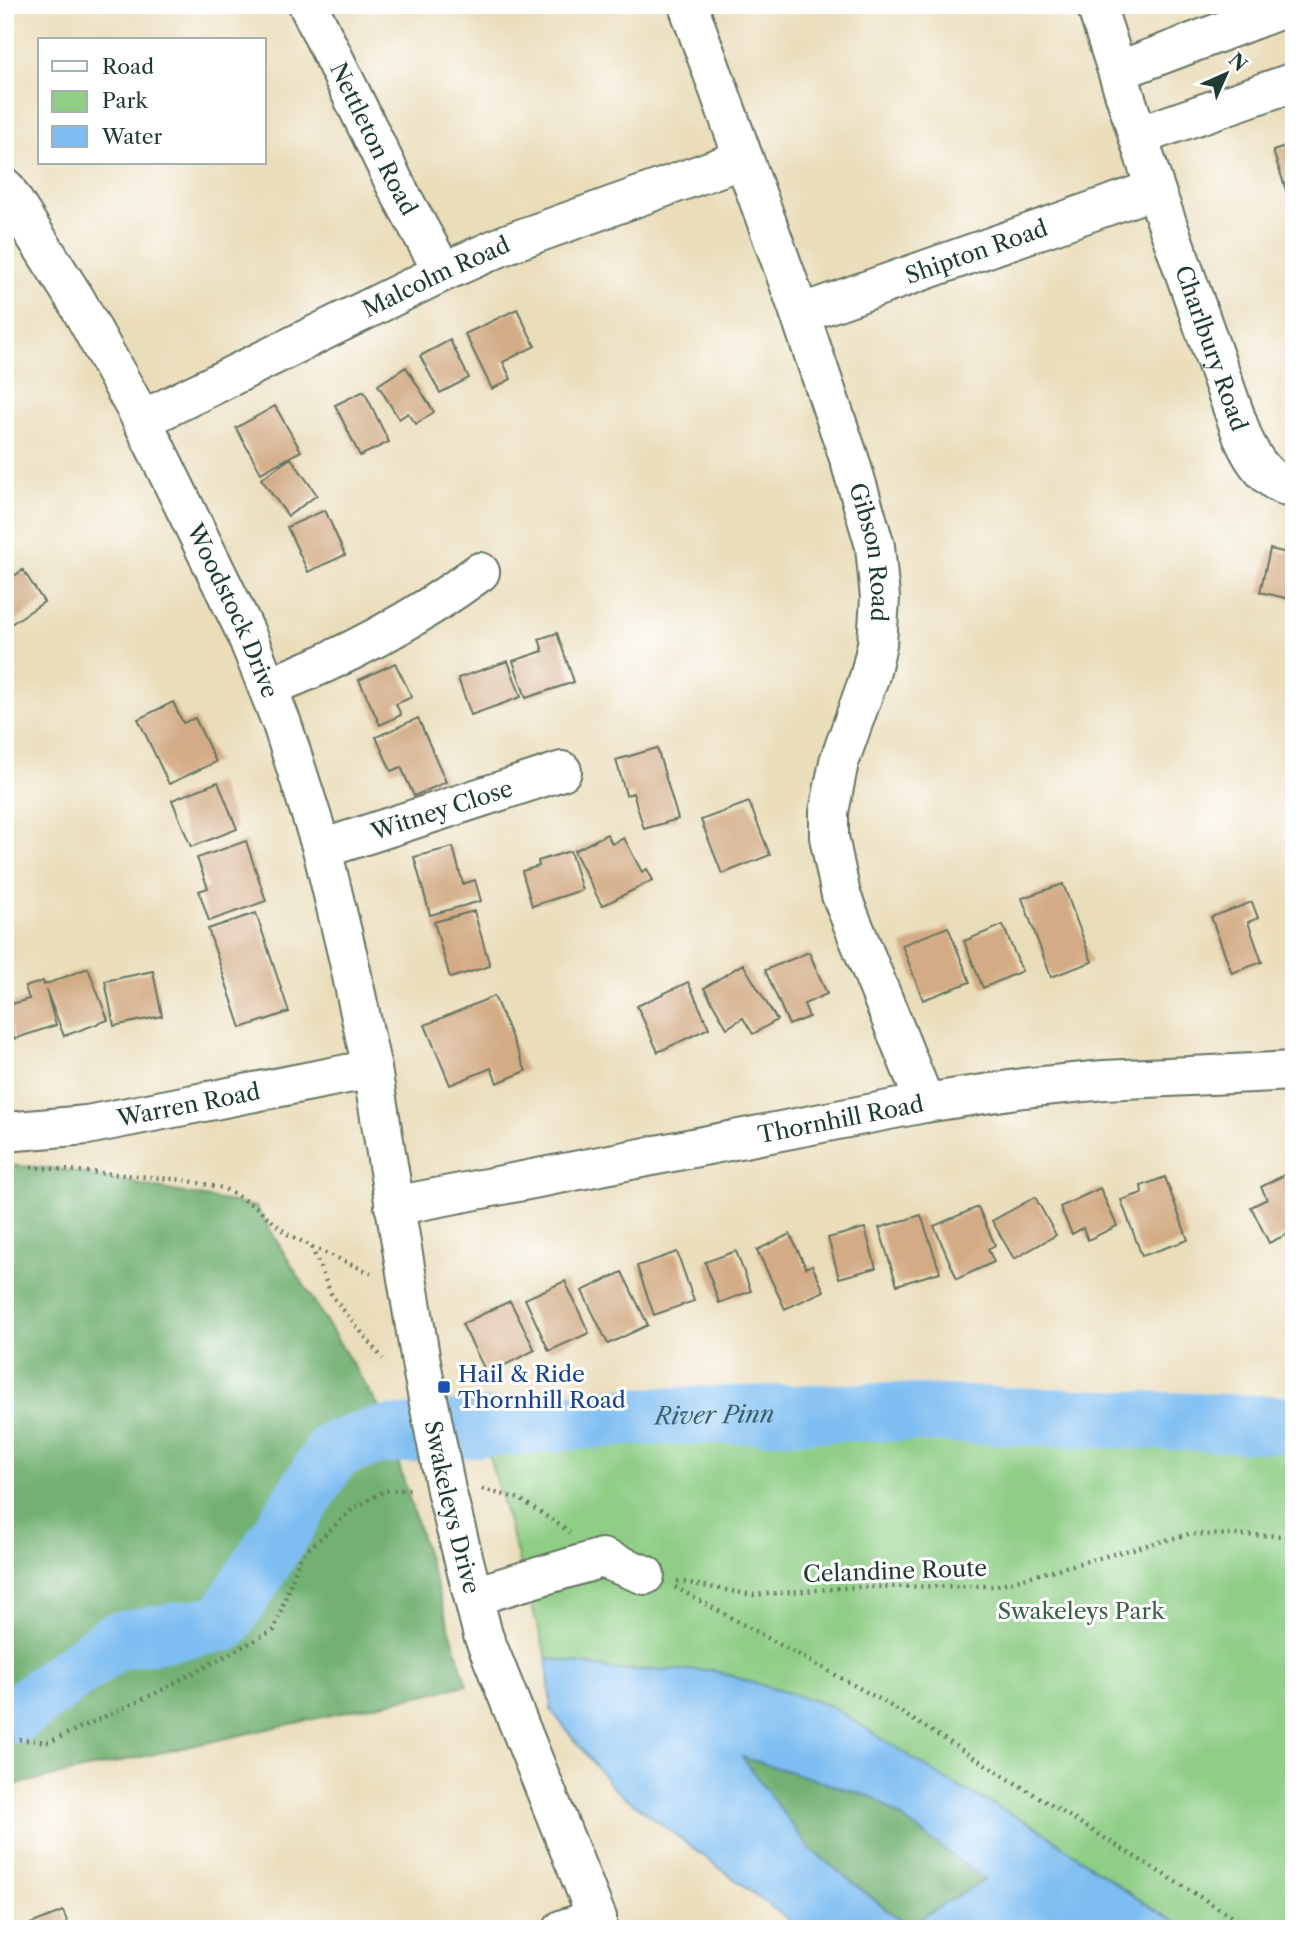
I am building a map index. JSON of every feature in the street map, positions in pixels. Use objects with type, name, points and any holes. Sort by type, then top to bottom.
[{"type":"street","name":"Nettleton Road","points":[[308,5],[396,186],[443,271]]},
{"type":"street","name":"Gibson Road","points":[[688,5],[800,314],[867,517],[880,575],[877,644],[867,685],[839,762],[829,812],[829,837],[841,895],[925,1103]]},
{"type":"street","name":"Charlbury Road","points":[[1096,5],[1155,189],[1242,438],[1262,470],[1284,487],[1294,489]]},
{"type":"street","points":[[1118,71],[1292,5]]},
{"type":"street","points":[[1138,136],[1294,82]]},
{"type":"street","name":"Malcolm Road","points":[[142,420],[443,271],[509,243],[743,159]]},
{"type":"street","name":"Woodstock Drive","points":[[5,188],[76,300],[142,420],[245,631],[268,687],[322,849],[372,1069]]},
{"type":"street","name":"Shipton Road","points":[[800,314],[1155,189]]},
{"type":"street","points":[[268,687],[323,666],[419,614],[480,572]]},
{"type":"street","name":"Witney Close","points":[[322,849],[562,771]]},
{"type":"street","name":"Warren Road","points":[[12,1149],[87,1125],[372,1069]]},
{"type":"street","name":"Swakeleys Drive","points":[[372,1069],[425,1385],[444,1479],[483,1635],[586,1925]]},
{"type":"street","name":"Thornhill Road","points":[[394,1206],[925,1103],[1023,1088],[1104,1080],[1294,1071]]},
{"type":"street","points":[[474,1596],[602,1558],[663,1580]]},
{"type":"path","points":[[12,1149],[223,1188],[256,1207],[287,1234],[378,1275]]},
{"type":"path","points":[[311,1247],[332,1296],[384,1361],[425,1385]]},
{"type":"path","points":[[5,1738],[49,1742],[154,1693],[274,1630],[300,1557],[353,1509],[384,1491],[444,1479],[520,1499],[585,1542],[602,1558]]},
{"type":"path","name":"Celandine Route","points":[[663,1580],[753,1595],[856,1587],[994,1587],[1189,1534],[1294,1536]]},
{"type":"path","points":[[663,1580],[881,1700],[1252,1929]]},
{"type":"green space","points":[[5,1165],[58,1169],[256,1207],[383,1414],[467,1685],[5,1787]]},
{"type":"green space","name":"Swakeleys Park","points":[[1081,1397],[1294,1410],[1294,1929],[1187,1929],[1133,1896],[1035,1826],[953,1784],[711,1670],[616,1670],[547,1658],[476,1411]]},
{"type":"green space","points":[[741,1756],[875,1798],[985,1880],[908,1926],[809,1848]]},
{"type":"water","points":[[547,1658],[616,1670],[711,1670],[831,1706],[953,1784],[1035,1826],[1133,1896],[1187,1929],[1073,1929],[1065,1924],[1059,1929],[801,1929],[613,1788],[551,1710]],"holes":[[[742,1757],[875,1798],[985,1880],[907,1926],[809,1848]]]},
{"type":"building","points":[[1294,144],[1294,211],[1293,211],[1273,151]]},
{"type":"building","points":[[517,309],[535,346],[503,362],[511,379],[492,389],[465,334]]},
{"type":"building","points":[[450,340],[469,378],[440,393],[420,356]]},
{"type":"building","points":[[406,367],[434,412],[416,424],[408,413],[399,419],[378,385]]},
{"type":"building","points":[[364,391],[389,442],[360,456],[335,405]]},
{"type":"building","points":[[275,406],[301,451],[261,473],[236,428]]},
{"type":"building","points":[[291,458],[317,495],[288,516],[261,479]]},
{"type":"building","points":[[325,510],[345,555],[308,572],[287,527]]},
{"type":"building","points":[[1289,545],[1294,547],[1294,600],[1260,592],[1270,549],[1287,553]]},
{"type":"building","points":[[23,570],[44,602],[5,628],[5,582]]},
{"type":"building","points":[[557,633],[574,682],[526,698],[513,661],[543,651],[539,639]]},
{"type":"building","points":[[508,661],[521,697],[471,715],[458,678]]},
{"type":"building","points":[[395,663],[412,697],[396,704],[401,715],[380,725],[359,680]]},
{"type":"building","points":[[173,702],[183,723],[195,718],[216,762],[169,784],[138,719]]},
{"type":"building","points":[[418,718],[446,782],[414,796],[401,767],[391,771],[376,737]]},
{"type":"building","points":[[657,748],[678,819],[644,829],[633,793],[626,795],[616,760]]},
{"type":"building","points":[[218,782],[237,829],[191,847],[172,800]]},
{"type":"building","points":[[749,802],[770,855],[722,874],[701,820]]},
{"type":"building","points":[[607,834],[612,844],[624,838],[642,872],[647,869],[653,880],[602,906],[574,851]]},
{"type":"building","points":[[246,841],[266,901],[209,921],[199,891],[208,888],[197,858]]},
{"type":"building","points":[[453,847],[463,884],[475,880],[481,901],[430,915],[414,857]]},
{"type":"building","points":[[570,851],[582,890],[532,906],[522,871],[539,866],[538,861]]},
{"type":"building","points":[[1063,884],[1092,962],[1051,977],[1022,898]]},
{"type":"building","points":[[1252,902],[1258,918],[1248,922],[1262,962],[1232,973],[1211,917]]},
{"type":"building","points":[[474,911],[490,966],[450,978],[434,922]]},
{"type":"building","points":[[256,913],[289,1012],[241,1028],[208,929]]},
{"type":"building","points":[[1003,925],[1022,971],[983,988],[964,941]]},
{"type":"building","points":[[948,927],[970,982],[923,1000],[902,945]]},
{"type":"building","points":[[809,952],[827,994],[804,1004],[809,1017],[789,1025],[765,970]]},
{"type":"building","points":[[743,964],[777,1020],[753,1034],[743,1018],[727,1028],[704,988]]},
{"type":"building","points":[[88,968],[108,1020],[64,1036],[46,990],[56,1025],[14,1039],[5,1006],[29,999],[25,987],[43,981],[44,985]]},
{"type":"building","points":[[153,971],[162,1016],[114,1026],[105,981]]},
{"type":"building","points":[[688,982],[709,1028],[658,1052],[637,1006]]},
{"type":"building","points":[[494,996],[526,1071],[497,1083],[491,1068],[450,1085],[425,1025]]},
{"type":"building","points":[[1294,1170],[1294,1231],[1269,1243],[1251,1207],[1267,1199],[1261,1187]]},
{"type":"building","points":[[1165,1177],[1188,1240],[1142,1256],[1121,1200],[1142,1193],[1141,1186]]},
{"type":"building","points":[[1100,1188],[1117,1226],[1088,1240],[1083,1228],[1072,1234],[1060,1207]]},
{"type":"building","points":[[1035,1197],[1056,1235],[1014,1259],[992,1221]]},
{"type":"building","points":[[978,1207],[995,1245],[988,1249],[994,1262],[957,1279],[934,1226]]},
{"type":"building","points":[[921,1215],[940,1272],[897,1285],[879,1228]]},
{"type":"building","points":[[865,1228],[876,1268],[839,1278],[828,1238]]},
{"type":"building","points":[[790,1234],[806,1268],[812,1265],[824,1291],[785,1309],[757,1250]]},
{"type":"building","points":[[736,1251],[751,1291],[719,1303],[705,1262]]},
{"type":"building","points":[[677,1252],[694,1301],[654,1315],[637,1266]]},
{"type":"building","points":[[622,1272],[648,1325],[608,1344],[582,1291]]},
{"type":"building","points":[[565,1281],[589,1333],[549,1351],[525,1299]]},
{"type":"building","points":[[510,1301],[535,1350],[487,1374],[462,1324]]},
{"type":"building","points":[[63,1911],[70,1929],[18,1929]]},
{"type":"waterway","name":"River Pinn","points":[[5,1713],[16,1714],[115,1641],[224,1623],[334,1450],[377,1436],[629,1417],[882,1412],[1294,1425]]},
{"type":"place","name":"Hail & Ride Thornhill Road","points":[[444,1387]]}]
